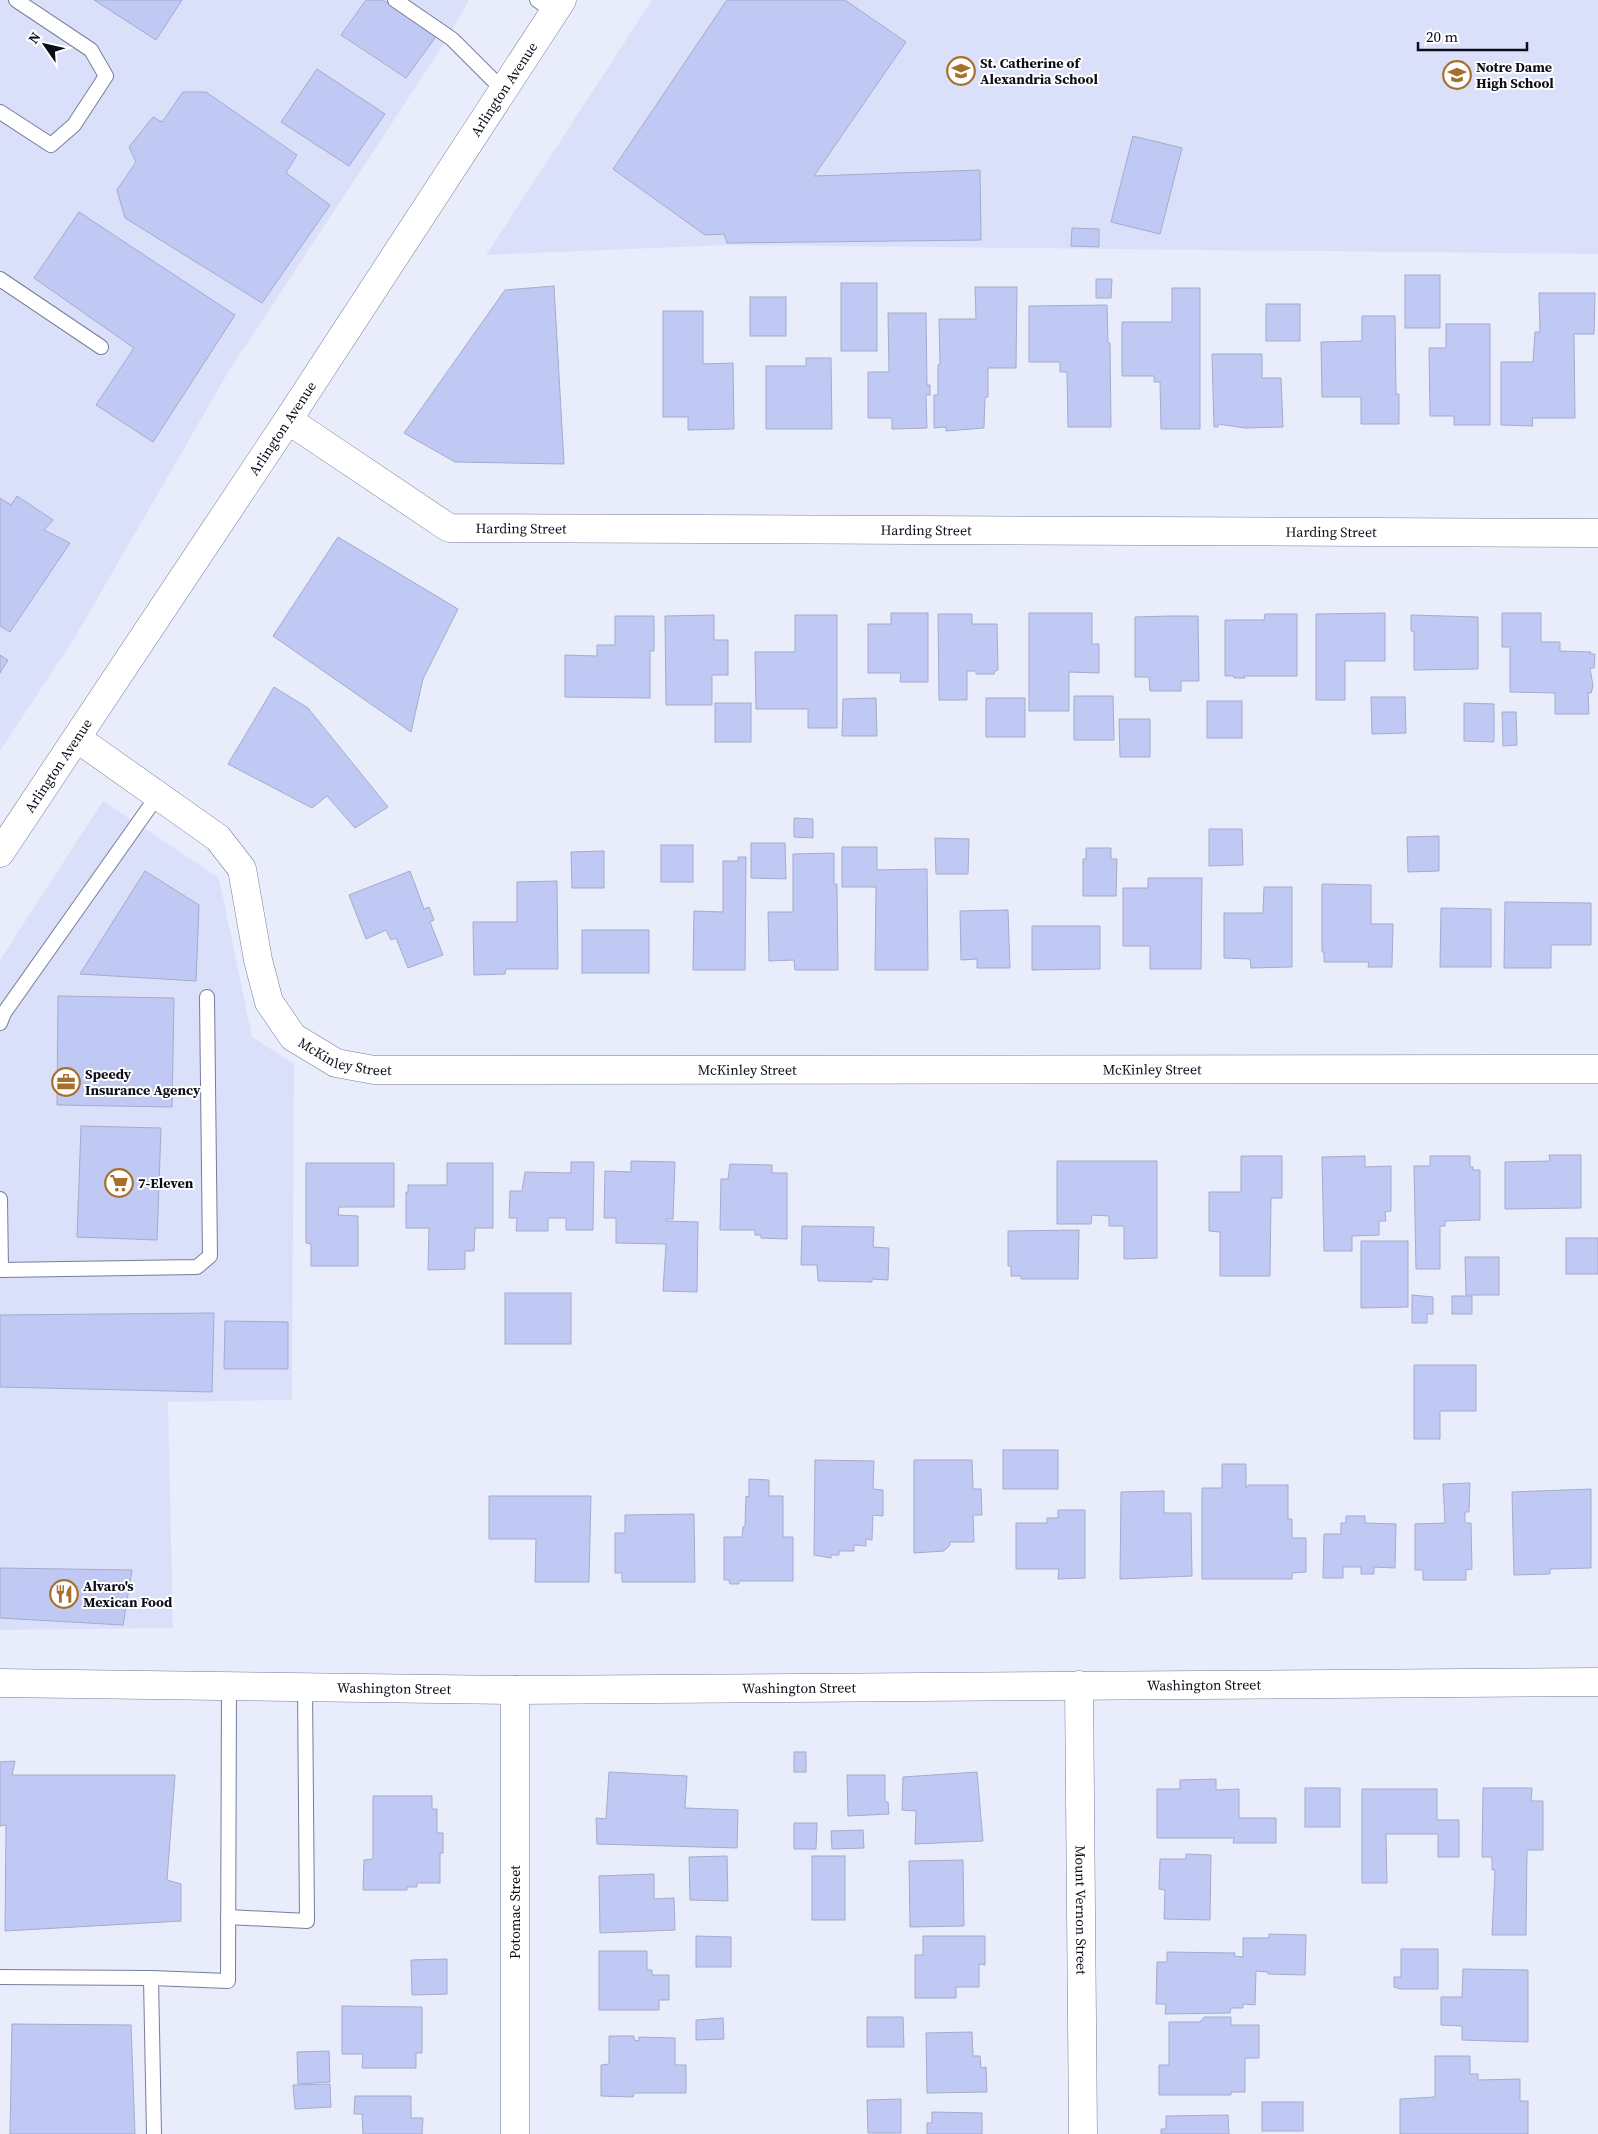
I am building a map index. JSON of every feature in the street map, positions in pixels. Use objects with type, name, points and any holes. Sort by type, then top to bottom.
[{"type":"street","name":"Arlington Avenue","points":[[0,853],[78,739],[503,90],[551,4]]},
{"type":"street","name":"Harding Street","points":[[288,420],[449,528],[1598,533]]},
{"type":"street","name":"McKinley Street","points":[[78,739],[218,838],[242,869],[258,960],[269,1002],[293,1037],[336,1063],[374,1070],[1598,1069]]},
{"type":"street","name":"Washington Street","points":[[0,1683],[515,1690],[1598,1682]]},
{"type":"street","name":"Mount Vernon Street","points":[[1079,1685],[1083,2134]]},
{"type":"street","name":"Potomac Street","points":[[514,2134],[515,1690]]},
{"type":"lane","points":[[0,112],[50,145],[74,125],[106,76],[91,50],[16,0]]},
{"type":"lane","points":[[395,0],[452,39],[503,90]]},
{"type":"lane","points":[[0,280],[101,347]]},
{"type":"lane","points":[[0,1023],[4,1013],[158,796]]},
{"type":"lane","points":[[0,1199],[1,1270],[197,1267],[210,1256],[207,997]]},
{"type":"lane","points":[[0,1977],[151,1978],[228,1981],[229,1686]]},
{"type":"lane","points":[[228,1916],[307,1921],[305,1687]]},
{"type":"lane","points":[[151,1978],[154,2134]]},
{"type":"shaded area","points":[[0,0],[469,0],[440,50],[227,374],[74,639],[0,751]]},
{"type":"shaded area","name":"St. Catherine of Alexandria School","points":[[652,0],[1598,0],[1598,254],[727,245],[486,255]]},
{"type":"shaded area","points":[[103,801],[219,878],[252,1037],[294,1064],[292,1400],[168,1402],[173,1628],[0,1630],[0,960]]},
{"type":"building","points":[[94,0],[182,0],[156,40]]},
{"type":"building","points":[[366,0],[383,0],[437,35],[406,78],[341,35]]},
{"type":"building","points":[[727,0],[845,0],[906,42],[814,176],[980,170],[981,240],[727,243],[724,234],[705,235],[613,169]]},
{"type":"building","points":[[317,69],[385,114],[349,166],[281,122]]},
{"type":"building","points":[[183,92],[206,92],[297,155],[286,173],[330,205],[262,303],[125,218],[117,190],[136,162],[129,147],[153,117],[162,122]]},
{"type":"building","points":[[1133,136],[1182,148],[1160,234],[1111,222]]},
{"type":"building","points":[[79,212],[235,315],[153,442],[96,405],[134,348],[34,278]]},
{"type":"building","points":[[1072,228],[1099,229],[1099,247],[1071,246]]},
{"type":"building","points":[[1405,275],[1440,275],[1440,328],[1405,328]]},
{"type":"building","points":[[1096,279],[1112,279],[1111,298],[1096,298]]},
{"type":"building","points":[[841,283],[877,283],[877,351],[841,351]]},
{"type":"building","points":[[554,286],[564,464],[455,462],[404,433],[505,290]]},
{"type":"building","points":[[975,287],[1017,287],[1016,368],[988,368],[988,397],[985,397],[984,428],[946,431],[946,427],[934,428],[934,395],[938,395],[938,365],[940,364],[939,319],[976,319]]},
{"type":"building","points":[[1172,288],[1200,288],[1200,429],[1161,429],[1160,382],[1154,382],[1154,376],[1122,376],[1122,322],[1172,322]]},
{"type":"building","points":[[1539,293],[1595,293],[1594,334],[1574,334],[1575,418],[1532,418],[1533,426],[1501,425],[1501,362],[1533,362],[1535,332],[1540,332]]},
{"type":"building","points":[[750,297],[786,297],[786,336],[750,336]]},
{"type":"building","points":[[1266,304],[1300,304],[1300,341],[1266,341]]},
{"type":"building","points":[[1107,305],[1108,343],[1110,343],[1111,427],[1068,427],[1067,372],[1060,372],[1060,362],[1029,362],[1029,306]]},
{"type":"building","points":[[663,311],[703,311],[703,364],[733,363],[734,429],[688,430],[688,417],[663,417]]},
{"type":"building","points":[[888,313],[926,313],[927,385],[930,385],[930,395],[926,395],[927,428],[892,429],[892,418],[868,418],[868,372],[889,372]]},
{"type":"building","points":[[1362,316],[1395,316],[1396,394],[1399,394],[1399,424],[1361,424],[1361,397],[1322,397],[1321,342],[1362,341]]},
{"type":"building","points":[[1446,324],[1490,324],[1490,425],[1454,425],[1454,416],[1430,416],[1429,348],[1446,348]]},
{"type":"building","points":[[1212,354],[1262,354],[1262,378],[1281,378],[1283,427],[1245,428],[1218,424],[1218,427],[1214,427]]},
{"type":"building","points":[[806,358],[831,358],[832,429],[766,429],[766,366],[806,366]]},
{"type":"building","points":[[17,496],[53,520],[44,530],[70,543],[10,632],[0,626],[0,498],[11,505]]},
{"type":"building","points":[[338,537],[458,609],[423,679],[411,732],[273,636]]},
{"type":"building","points":[[891,613],[928,613],[928,682],[900,682],[901,673],[868,673],[868,624],[891,624]]},
{"type":"building","points":[[1029,613],[1092,613],[1092,644],[1099,644],[1099,673],[1069,672],[1069,711],[1029,711]]},
{"type":"building","points":[[1385,613],[1385,661],[1345,661],[1345,700],[1316,700],[1316,614]]},
{"type":"building","points":[[1502,613],[1541,613],[1541,642],[1560,642],[1560,651],[1591,652],[1590,654],[1595,654],[1594,668],[1590,668],[1593,686],[1591,693],[1588,693],[1589,714],[1555,714],[1555,693],[1510,692],[1510,647],[1502,647]]},
{"type":"building","points":[[938,614],[972,614],[972,624],[997,624],[998,670],[994,674],[976,674],[976,671],[967,671],[967,700],[939,700]]},
{"type":"building","points":[[1265,614],[1297,614],[1297,676],[1244,676],[1245,678],[1234,678],[1234,676],[1225,676],[1225,620],[1264,620]]},
{"type":"building","points":[[714,615],[714,640],[728,640],[728,675],[712,675],[712,705],[666,705],[665,616]]},
{"type":"building","points":[[795,615],[837,615],[837,728],[808,728],[808,709],[756,709],[755,652],[795,652]]},
{"type":"building","points":[[1411,615],[1478,617],[1478,669],[1414,670],[1414,631],[1411,631]]},
{"type":"building","points":[[615,616],[654,616],[654,651],[650,651],[650,698],[565,697],[565,655],[597,656],[597,645],[615,645]]},
{"type":"building","points":[[1198,616],[1199,681],[1181,681],[1181,691],[1150,691],[1149,677],[1135,677],[1135,617]]},
{"type":"building","points":[[0,655],[8,660],[0,673]]},
{"type":"building","points":[[274,687],[308,708],[388,807],[355,828],[327,796],[312,808],[228,764]]},
{"type":"building","points":[[1074,696],[1113,696],[1114,740],[1074,740]]},
{"type":"building","points":[[1371,697],[1405,697],[1406,733],[1372,734]]},
{"type":"building","points":[[876,698],[877,736],[842,736],[843,699]]},
{"type":"building","points":[[986,698],[1025,698],[1025,737],[986,737]]},
{"type":"building","points":[[1207,701],[1242,701],[1242,738],[1207,738]]},
{"type":"building","points":[[715,703],[751,703],[751,742],[715,742]]},
{"type":"building","points":[[1464,703],[1494,704],[1494,742],[1464,741]]},
{"type":"building","points":[[1502,712],[1516,712],[1517,745],[1503,746]]},
{"type":"building","points":[[1119,719],[1150,719],[1150,757],[1120,757]]},
{"type":"building","points":[[794,818],[813,819],[813,838],[794,837]]},
{"type":"building","points":[[1209,829],[1242,829],[1243,865],[1209,866]]},
{"type":"building","points":[[1439,836],[1439,871],[1408,872],[1407,837]]},
{"type":"building","points":[[935,838],[969,839],[968,874],[936,874]]},
{"type":"building","points":[[751,843],[785,843],[786,879],[751,878]]},
{"type":"building","points":[[661,845],[693,845],[693,882],[661,882]]},
{"type":"building","points":[[842,847],[877,847],[877,870],[927,869],[928,970],[875,970],[876,887],[842,887]]},
{"type":"building","points":[[1086,848],[1111,848],[1111,859],[1117,859],[1116,896],[1083,896],[1083,859],[1086,859]]},
{"type":"building","points":[[604,851],[604,888],[572,888],[571,852]]},
{"type":"building","points":[[834,853],[834,884],[837,884],[838,970],[795,970],[794,960],[769,961],[768,912],[793,912],[793,854]]},
{"type":"building","points":[[738,857],[746,857],[745,970],[693,970],[694,911],[723,912],[723,861],[738,861]]},
{"type":"building","points":[[145,871],[199,905],[196,981],[80,974]]},
{"type":"building","points":[[410,871],[424,909],[429,907],[434,920],[430,922],[443,955],[408,968],[396,938],[391,940],[386,930],[366,939],[349,895]]},
{"type":"building","points":[[1148,878],[1202,878],[1201,969],[1150,969],[1150,946],[1123,946],[1123,888],[1148,888]]},
{"type":"building","points":[[557,881],[558,969],[506,969],[505,974],[474,975],[473,922],[517,922],[517,882]]},
{"type":"building","points":[[1322,884],[1371,885],[1371,924],[1393,924],[1392,967],[1368,967],[1369,962],[1324,962],[1324,952],[1322,952]]},
{"type":"building","points":[[1264,887],[1292,887],[1292,967],[1251,968],[1250,959],[1224,958],[1224,913],[1263,913]]},
{"type":"building","points":[[1505,902],[1591,903],[1591,945],[1551,945],[1551,968],[1504,968]]},
{"type":"building","points":[[1441,908],[1491,909],[1491,967],[1440,967]]},
{"type":"building","points":[[1008,910],[1010,968],[977,968],[977,959],[961,960],[960,911]]},
{"type":"building","points":[[1032,926],[1100,926],[1100,969],[1032,970]]},
{"type":"building","points":[[582,930],[649,930],[649,973],[582,973]]},
{"type":"building","points":[[58,996],[174,998],[172,1107],[57,1105]]},
{"type":"building","name":"7-Eleven","points":[[81,1126],[161,1128],[157,1240],[77,1237]]},
{"type":"building","points":[[1549,1155],[1581,1155],[1581,1208],[1505,1209],[1505,1162],[1550,1161]]},
{"type":"building","points":[[1241,1156],[1282,1156],[1282,1198],[1271,1198],[1270,1276],[1220,1276],[1220,1232],[1209,1231],[1209,1192],[1241,1192]]},
{"type":"building","points":[[1365,1156],[1365,1167],[1391,1166],[1391,1211],[1385,1212],[1386,1221],[1379,1221],[1379,1235],[1352,1236],[1352,1251],[1324,1251],[1322,1157]]},
{"type":"building","points":[[1430,1156],[1470,1156],[1470,1167],[1473,1167],[1473,1170],[1480,1170],[1480,1220],[1445,1221],[1445,1226],[1440,1226],[1440,1269],[1416,1269],[1414,1166],[1430,1166]]},
{"type":"building","points":[[631,1161],[675,1162],[673,1219],[666,1219],[666,1221],[698,1222],[697,1292],[663,1291],[666,1244],[616,1243],[616,1218],[604,1218],[605,1171],[631,1172]]},
{"type":"building","points":[[1057,1161],[1157,1161],[1157,1258],[1124,1259],[1124,1226],[1109,1226],[1109,1216],[1092,1215],[1091,1224],[1057,1224]]},
{"type":"building","points":[[571,1162],[594,1162],[593,1230],[566,1230],[566,1218],[548,1218],[548,1231],[516,1231],[517,1218],[509,1218],[510,1191],[522,1191],[525,1172],[571,1173]]},
{"type":"building","points":[[306,1163],[394,1163],[394,1207],[339,1207],[338,1215],[358,1216],[358,1266],[311,1266],[311,1244],[306,1243]]},
{"type":"building","points":[[447,1163],[493,1163],[493,1228],[475,1228],[474,1251],[465,1251],[465,1269],[428,1270],[429,1228],[406,1228],[406,1192],[408,1193],[408,1185],[447,1185]]},
{"type":"building","points":[[730,1164],[772,1165],[772,1173],[787,1173],[787,1239],[761,1238],[761,1235],[755,1235],[755,1230],[720,1230],[721,1179],[728,1179]]},
{"type":"building","points":[[802,1226],[874,1227],[873,1247],[889,1248],[888,1280],[872,1279],[872,1282],[818,1281],[817,1265],[801,1265]]},
{"type":"building","points":[[1079,1230],[1078,1279],[1021,1279],[1021,1276],[1011,1276],[1011,1266],[1008,1266],[1008,1231]]},
{"type":"building","points":[[1566,1238],[1598,1238],[1598,1274],[1566,1274]]},
{"type":"building","points":[[1361,1241],[1408,1241],[1408,1307],[1361,1308]]},
{"type":"building","points":[[1465,1257],[1499,1257],[1499,1295],[1466,1295]]},
{"type":"building","points":[[505,1293],[571,1293],[571,1344],[505,1344]]},
{"type":"building","points":[[1412,1295],[1433,1297],[1433,1314],[1427,1314],[1427,1323],[1412,1323]]},
{"type":"building","points":[[1452,1296],[1472,1296],[1472,1314],[1452,1314]]},
{"type":"building","points":[[214,1313],[212,1392],[0,1387],[0,1315]]},
{"type":"building","points":[[225,1321],[288,1322],[288,1369],[224,1369]]},
{"type":"building","points":[[1414,1365],[1476,1365],[1476,1411],[1440,1411],[1440,1439],[1414,1439]]},
{"type":"building","points":[[1003,1450],[1058,1450],[1058,1489],[1003,1489]]},
{"type":"building","points":[[815,1460],[874,1461],[873,1489],[883,1490],[883,1516],[873,1515],[872,1540],[866,1539],[866,1546],[854,1545],[854,1551],[839,1551],[839,1555],[831,1555],[831,1558],[814,1555]]},
{"type":"building","points":[[914,1460],[972,1460],[973,1489],[981,1489],[982,1515],[973,1515],[974,1542],[950,1542],[950,1545],[944,1551],[914,1553]]},
{"type":"building","points":[[1222,1464],[1246,1464],[1246,1488],[1248,1485],[1288,1485],[1288,1519],[1292,1519],[1292,1538],[1306,1538],[1306,1572],[1292,1573],[1292,1579],[1202,1579],[1202,1488],[1222,1488]]},
{"type":"building","points":[[749,1479],[769,1480],[769,1496],[783,1496],[783,1537],[793,1537],[793,1581],[739,1581],[739,1584],[730,1584],[729,1580],[724,1580],[724,1537],[742,1537],[743,1527],[745,1526],[746,1496],[749,1497]]},
{"type":"building","points":[[1470,1483],[1469,1512],[1465,1512],[1465,1523],[1471,1523],[1472,1569],[1466,1570],[1466,1580],[1423,1580],[1423,1570],[1415,1570],[1415,1524],[1445,1523],[1443,1484]]},
{"type":"building","points":[[1591,1489],[1591,1568],[1550,1569],[1550,1574],[1514,1575],[1512,1492]]},
{"type":"building","points":[[1164,1491],[1164,1513],[1191,1513],[1192,1576],[1120,1579],[1121,1492]]},
{"type":"building","points":[[489,1496],[591,1496],[589,1582],[535,1582],[536,1539],[489,1539]]},
{"type":"building","points":[[1058,1510],[1085,1510],[1085,1578],[1058,1579],[1059,1569],[1016,1569],[1016,1523],[1047,1523],[1047,1518],[1058,1518]]},
{"type":"building","points":[[694,1514],[695,1582],[622,1582],[622,1573],[615,1573],[615,1533],[625,1533],[625,1515]]},
{"type":"building","points":[[1346,1516],[1365,1516],[1365,1523],[1396,1524],[1395,1568],[1374,1567],[1374,1574],[1361,1574],[1361,1567],[1343,1567],[1343,1578],[1323,1578],[1324,1534],[1341,1534],[1341,1523],[1346,1523]]},
{"type":"building","name":"Alvaro's Mexican Food","points":[[0,1568],[132,1570],[123,1625],[0,1618]]},
{"type":"building","points":[[794,1752],[806,1752],[806,1772],[794,1772]]},
{"type":"building","points":[[15,1761],[12,1775],[175,1775],[167,1880],[181,1884],[181,1921],[5,1931],[6,1825],[0,1826],[0,1762]]},
{"type":"building","points":[[609,1772],[687,1776],[685,1808],[738,1810],[737,1848],[597,1844],[596,1818],[606,1819]]},
{"type":"building","points":[[977,1772],[983,1841],[915,1844],[916,1811],[902,1810],[903,1777]]},
{"type":"building","points":[[847,1775],[885,1775],[885,1802],[888,1802],[889,1814],[848,1816]]},
{"type":"building","points":[[1216,1779],[1216,1790],[1239,1789],[1239,1818],[1276,1818],[1276,1843],[1233,1843],[1234,1838],[1157,1838],[1157,1789],[1180,1789],[1180,1780]]},
{"type":"building","points":[[1305,1788],[1340,1788],[1340,1827],[1305,1827]]},
{"type":"building","points":[[1483,1788],[1532,1788],[1531,1801],[1543,1801],[1543,1850],[1527,1850],[1526,1935],[1492,1935],[1495,1870],[1492,1870],[1492,1857],[1482,1857]]},
{"type":"building","points":[[1362,1789],[1437,1789],[1437,1820],[1459,1820],[1459,1857],[1438,1857],[1438,1834],[1386,1834],[1387,1883],[1362,1883]]},
{"type":"building","points":[[373,1796],[432,1796],[432,1809],[437,1809],[437,1833],[443,1833],[443,1853],[440,1853],[440,1883],[417,1883],[417,1887],[407,1887],[407,1890],[363,1890],[364,1860],[373,1859]]},
{"type":"building","points":[[794,1823],[817,1823],[816,1849],[794,1849]]},
{"type":"building","points":[[863,1830],[864,1848],[832,1849],[831,1831]]},
{"type":"building","points":[[1186,1854],[1211,1855],[1210,1920],[1164,1919],[1165,1890],[1159,1889],[1160,1859],[1186,1859]]},
{"type":"building","points":[[727,1856],[728,1901],[690,1900],[689,1857]]},
{"type":"building","points":[[812,1856],[845,1856],[845,1920],[812,1920]]},
{"type":"building","points":[[963,1860],[964,1926],[910,1927],[909,1861]]},
{"type":"building","points":[[654,1874],[654,1899],[674,1898],[675,1930],[600,1933],[599,1876]]},
{"type":"building","points":[[1269,1934],[1306,1935],[1305,1975],[1268,1974],[1268,1972],[1256,1971],[1255,2005],[1243,2004],[1243,2008],[1231,2008],[1230,2013],[1165,2014],[1166,2004],[1156,2004],[1157,1962],[1167,1962],[1167,1952],[1235,1953],[1234,1956],[1243,1957],[1243,1938],[1269,1938]]},
{"type":"building","points":[[696,1936],[731,1937],[731,1967],[696,1967]]},
{"type":"building","points":[[923,1936],[985,1936],[985,1965],[979,1964],[979,1987],[956,1987],[956,1998],[915,1998],[915,1955],[923,1955]]},
{"type":"building","points":[[1401,1949],[1438,1949],[1438,1989],[1400,1989],[1394,1987],[1394,1977],[1401,1977]]},
{"type":"building","points":[[599,1951],[647,1951],[647,1970],[652,1970],[652,1975],[669,1975],[669,2000],[659,2000],[659,2010],[599,2010]]},
{"type":"building","points":[[447,1959],[447,1994],[412,1995],[411,1960]]},
{"type":"building","points":[[1463,1969],[1528,1970],[1528,2042],[1462,2040],[1462,2026],[1441,2025],[1441,1997],[1462,1997]]},
{"type":"building","points":[[342,2006],[422,2007],[422,2053],[416,2053],[416,2068],[362,2068],[363,2054],[342,2054]]},
{"type":"building","points":[[867,2017],[903,2017],[904,2047],[867,2047]]},
{"type":"building","points":[[1204,2017],[1231,2017],[1231,2025],[1259,2025],[1259,2058],[1245,2058],[1245,2092],[1231,2092],[1231,2095],[1159,2095],[1159,2065],[1169,2065],[1169,2022],[1200,2022]]},
{"type":"building","points":[[723,2018],[724,2039],[696,2040],[696,2020]]},
{"type":"building","points":[[12,2024],[131,2025],[135,2134],[10,2134]]},
{"type":"building","points":[[972,2032],[973,2056],[980,2056],[981,2068],[986,2067],[987,2092],[927,2093],[926,2033]]},
{"type":"building","points":[[609,2036],[634,2036],[634,2040],[639,2041],[639,2037],[675,2038],[675,2065],[686,2065],[686,2093],[634,2093],[633,2097],[601,2096],[601,2065],[609,2064]]},
{"type":"building","points":[[329,2051],[330,2082],[298,2084],[297,2052]]},
{"type":"building","points":[[1435,2056],[1470,2056],[1470,2074],[1478,2074],[1478,2080],[1520,2079],[1520,2101],[1528,2101],[1528,2134],[1400,2134],[1400,2099],[1435,2097]]},
{"type":"building","points":[[330,2084],[331,2107],[295,2109],[293,2085]]},
{"type":"building","points":[[355,2096],[411,2096],[411,2118],[423,2118],[422,2134],[363,2134],[362,2114],[354,2114]]},
{"type":"building","points":[[901,2099],[901,2133],[868,2133],[867,2100]]},
{"type":"building","points":[[1262,2102],[1303,2102],[1303,2131],[1262,2131]]},
{"type":"building","points":[[932,2112],[982,2113],[982,2134],[927,2134],[927,2123],[932,2123]]},
{"type":"building","points":[[1228,2115],[1229,2134],[1161,2134],[1161,2129],[1166,2129],[1166,2116]]},
{"type":"place","name":"St. Catherine of Alexandria School","points":[[961,71]]},
{"type":"place","name":"Notre Dame High School","points":[[1457,75]]},
{"type":"place","name":"Speedy Insurance Agency","points":[[66,1082]]},
{"type":"place","name":"7-Eleven","points":[[119,1183]]},
{"type":"place","name":"Alvaro's Mexican Food","points":[[64,1594]]}]
